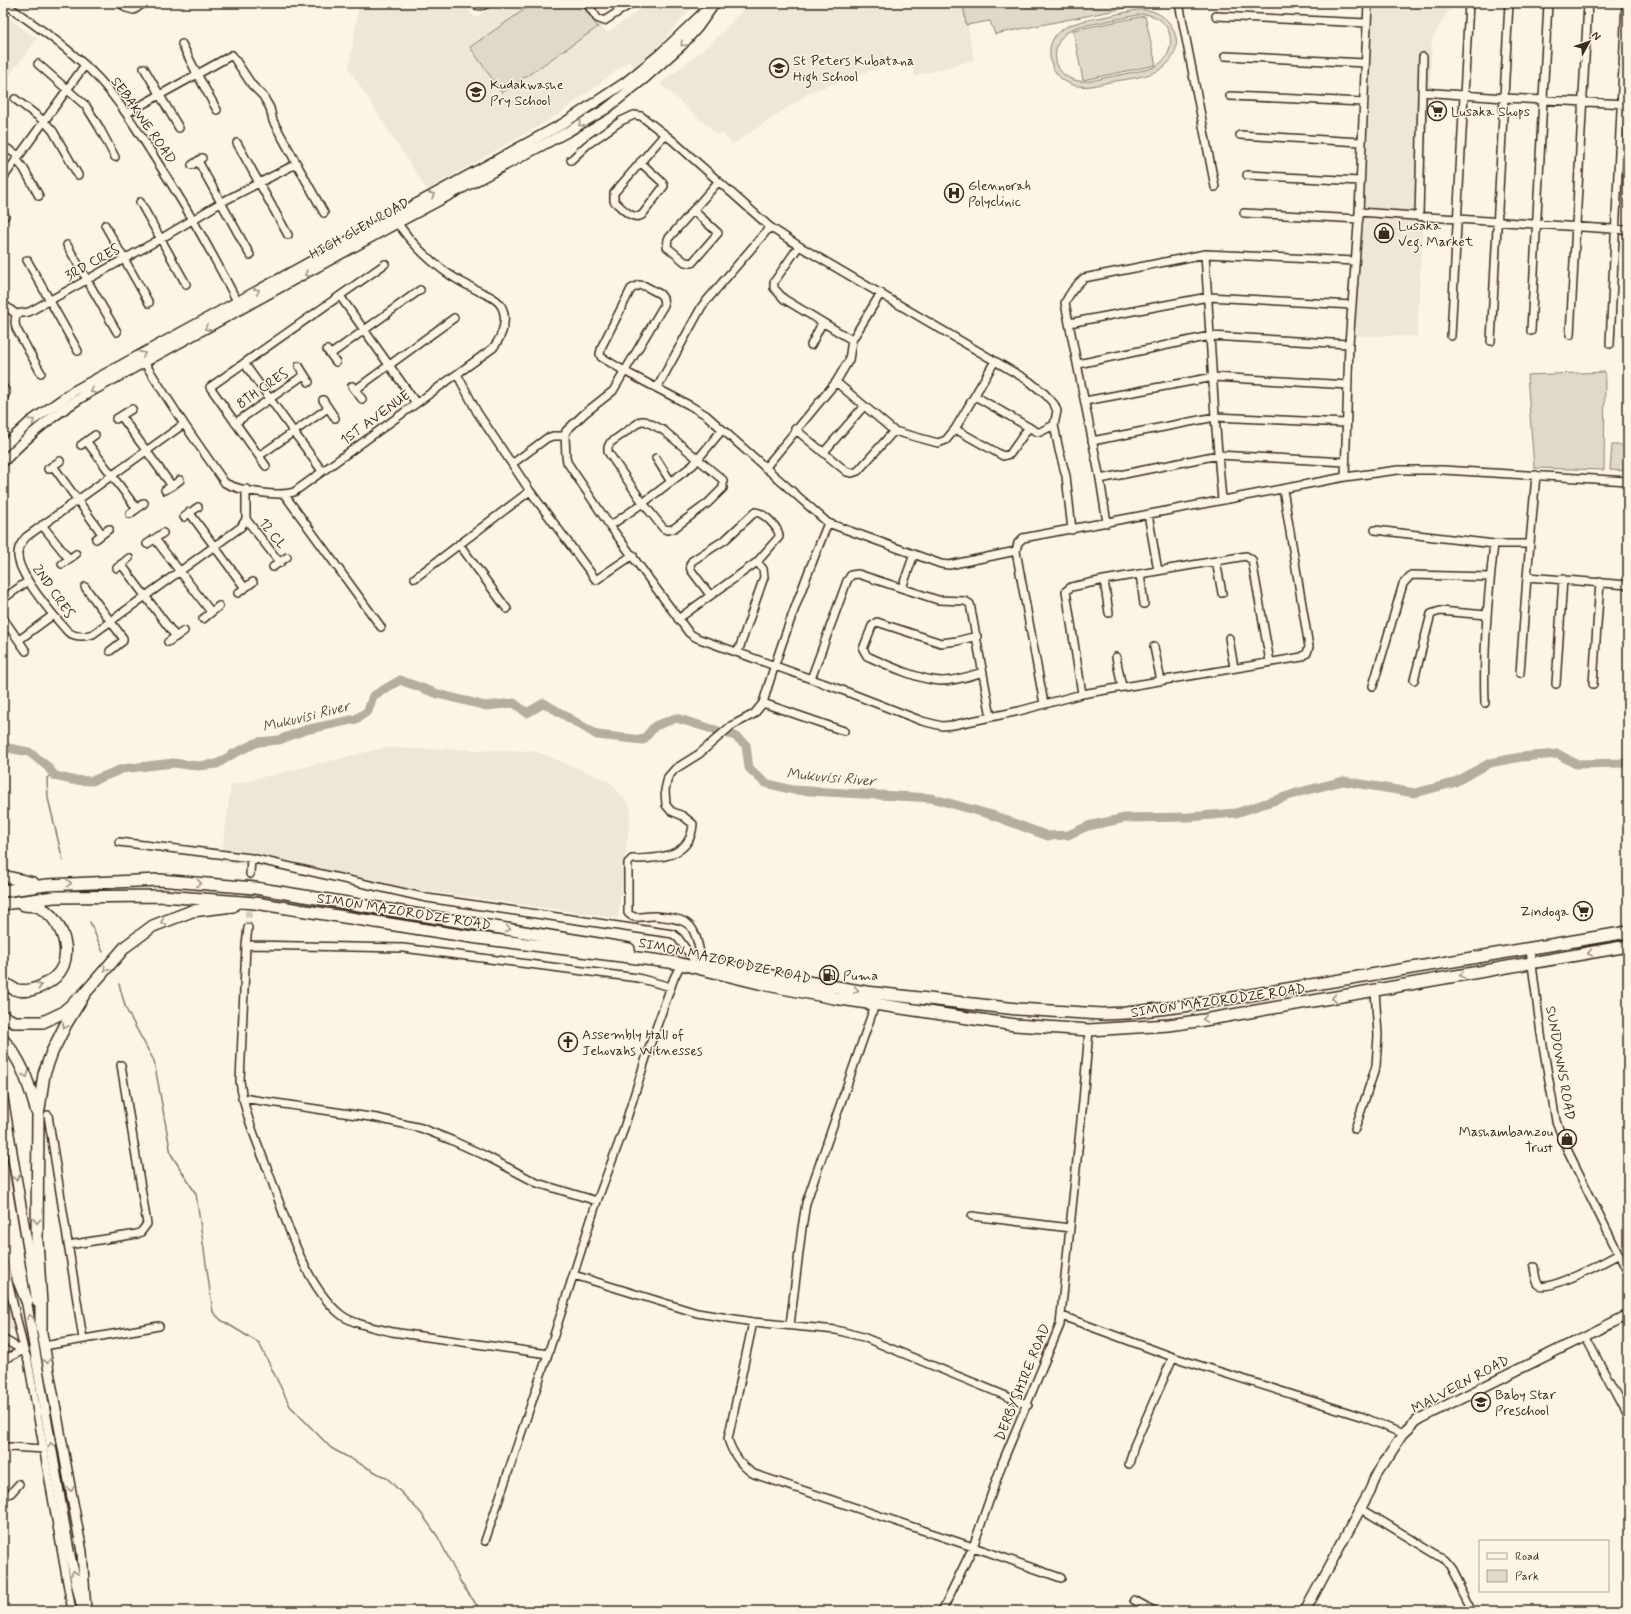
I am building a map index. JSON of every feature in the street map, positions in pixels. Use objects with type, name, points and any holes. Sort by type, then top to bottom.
[{"type":"highway","points":[[3,876],[27,883],[46,885]]},
{"type":"highway","name":"SIMON MAZORODZE ROAD","points":[[3,891],[46,885],[159,880],[255,888],[698,960],[877,999],[1015,1025],[1089,1030],[1169,1025],[1375,991],[1628,946]]},
{"type":"highway","name":"SIMON MAZORODZE ROAD","points":[[6,904],[54,897],[163,896],[255,903],[478,938],[625,955],[681,964],[767,985],[834,998],[877,999],[1074,1013],[1126,1013],[1184,1006],[1628,932]]},
{"type":"highway","points":[[3,1016],[14,1022],[43,1022],[62,1013],[85,993],[126,946],[153,926],[192,911],[255,903]]},
{"type":"highway","points":[[3,982],[14,989],[27,990],[45,985],[56,976],[63,966],[66,954],[64,940],[56,921],[39,907],[6,904]]},
{"type":"highway","points":[[41,1328],[37,1241],[44,1074],[52,1052],[66,1024],[85,993]]},
{"type":"highway","points":[[4,1041],[20,1063],[43,1116]]},
{"type":"highway","points":[[3,1220],[16,1274],[27,1301]]},
{"type":"main road","name":"HIGH GLEN ROAD","points":[[3,447],[30,422],[74,391],[239,305],[395,220],[564,123],[600,100],[659,55],[715,3]]},
{"type":"main road","name":"HIGH GLEN ROAD","points":[[3,462],[40,426],[66,407],[239,305]]},
{"type":"main road","points":[[3,1098],[44,1346],[82,1552],[86,1611]]},
{"type":"main road","points":[[3,1164],[69,1551],[82,1611]]},
{"type":"main road","name":"MALVERN ROAD","points":[[1305,1611],[1376,1477],[1403,1434],[1419,1418],[1628,1315]]},
{"type":"street","name":"SEBAKWE ROAD","points":[[4,3],[65,48],[85,65],[113,94],[127,113],[174,187],[239,305]]},
{"type":"street","points":[[121,3],[126,8],[134,10],[144,3]]},
{"type":"street","points":[[472,3],[477,6],[482,6],[488,3]]},
{"type":"street","points":[[587,3],[597,18],[604,21],[632,3]]},
{"type":"street","points":[[1179,3],[1215,187]]},
{"type":"street","points":[[1345,477],[1349,344],[1359,215],[1368,3]]},
{"type":"street","points":[[1451,336],[1469,3]]},
{"type":"street","points":[[1491,341],[1509,3]]},
{"type":"street","points":[[1531,332],[1548,3]]},
{"type":"street","points":[[1570,335],[1588,3]]},
{"type":"street","points":[[1610,344],[1615,229],[1625,104],[1626,3]]},
{"type":"street","points":[[1216,16],[1368,23]]},
{"type":"street","points":[[182,44],[217,110]]},
{"type":"street","points":[[127,113],[232,55],[252,86],[263,96],[270,108],[273,120],[324,214]]},
{"type":"street","points":[[1224,56],[1365,63]]},
{"type":"street","points":[[1419,216],[1423,57]]},
{"type":"street","points":[[38,64],[86,106],[115,157]]},
{"type":"street","points":[[3,178],[85,65]]},
{"type":"street","points":[[144,68],[179,128]]},
{"type":"street","points":[[1422,92],[1625,104]]},
{"type":"street","points":[[1230,96],[1364,102]]},
{"type":"street","points":[[15,99],[44,121],[53,131],[78,175]]},
{"type":"street","points":[[571,160],[587,145],[621,121],[634,115],[641,116],[665,134],[770,227],[799,246],[1029,381],[1045,394],[1054,404],[1057,411],[1054,425],[1064,467],[1072,530]]},
{"type":"street","points":[[640,162],[662,182],[664,186],[642,215],[635,217],[614,201],[614,193],[640,162],[665,134]]},
{"type":"street","points":[[1240,134],[1362,142]]},
{"type":"street","points":[[237,143],[288,235]]},
{"type":"street","points":[[3,146],[17,157],[39,196]]},
{"type":"street","points":[[197,161],[222,202],[250,255]]},
{"type":"street","name":"3RD CRES","points":[[16,314],[29,312],[50,301],[162,238],[222,202],[296,164]]},
{"type":"street","points":[[1247,175],[1360,181]]},
{"type":"street","points":[[693,210],[718,233],[692,263],[688,263],[667,247],[668,238],[693,210],[718,182]]},
{"type":"street","points":[[140,202],[162,238],[186,284]]},
{"type":"street","points":[[1244,213],[1419,216],[1628,230]]},
{"type":"street","name":"1ST AVENUE","points":[[284,494],[294,492],[493,348],[498,342],[505,321],[502,307],[496,300],[472,288],[432,262],[395,220]]},
{"type":"street","points":[[105,225],[123,260],[149,303]]},
{"type":"street","points":[[657,388],[702,306],[770,227]]},
{"type":"street","points":[[67,245],[117,332]]},
{"type":"street","points":[[799,246],[774,282],[774,288],[784,299],[852,340]]},
{"type":"street","points":[[1107,523],[1100,479],[1065,302],[1070,292],[1084,278],[1206,254],[1355,261]]},
{"type":"street","points":[[1206,254],[1210,336],[1214,377],[1215,417],[1222,500]]},
{"type":"street","points":[[27,260],[78,351]]},
{"type":"street","points":[[266,466],[210,387],[385,264]]},
{"type":"street","points":[[1016,551],[949,565],[941,564],[828,523],[699,411],[626,372],[604,359],[600,354],[602,346],[632,289],[638,285],[645,286],[660,294],[663,298],[664,305],[626,372],[613,391],[569,428],[565,436],[567,462],[610,526],[633,555],[689,633],[774,666],[932,724],[942,726],[991,717],[1082,694],[1302,657],[1307,653],[1309,646],[1283,488]]},
{"type":"street","points":[[336,362],[329,352],[365,330],[420,290]]},
{"type":"street","points":[[764,468],[795,429],[836,382],[849,360],[852,340],[881,293]]},
{"type":"street","points":[[340,296],[416,403]]},
{"type":"street","points":[[1069,323],[1208,297],[1352,305]]},
{"type":"street","points":[[3,304],[16,314],[16,328],[41,374]]},
{"type":"street","points":[[362,399],[353,388],[389,365],[454,318]]},
{"type":"street","points":[[811,345],[822,323]]},
{"type":"street","points":[[1078,364],[1210,336],[1349,344]]},
{"type":"street","points":[[836,382],[894,431],[938,443],[946,440],[955,429],[995,361]]},
{"type":"street","points":[[144,362],[184,424],[225,483],[230,486],[246,489],[284,494],[381,627]]},
{"type":"street","points":[[244,363],[322,471]]},
{"type":"street","points":[[299,366],[309,382]]},
{"type":"street","points":[[457,374],[477,412],[530,491],[596,580],[633,555]]},
{"type":"street","name":"8TH CRES","points":[[235,423],[304,375]]},
{"type":"street","points":[[1085,401],[1214,377],[1348,384]]},
{"type":"street","points":[[3,387],[6,392],[3,399]]},
{"type":"street","points":[[975,396],[1037,432],[1054,425]]},
{"type":"street","points":[[323,400],[335,418]]},
{"type":"street","points":[[824,452],[864,406]]},
{"type":"street","points":[[132,408],[118,418],[147,451],[172,486]]},
{"type":"street","points":[[259,456],[328,408]]},
{"type":"street","points":[[1092,441],[1215,417],[1346,424]]},
{"type":"street","points":[[641,421],[645,421],[663,430],[698,460],[723,480],[723,488],[708,504],[673,529],[667,530],[663,528],[643,504],[608,452],[608,447],[610,443],[641,421]]},
{"type":"street","name":"2ND CRES","points":[[184,424],[26,537],[21,543],[18,554],[28,581],[53,615],[68,632],[74,635],[87,636],[93,634],[180,572],[241,527],[246,519]]},
{"type":"street","points":[[955,429],[1003,456],[1010,454],[1029,428]]},
{"type":"street","points":[[795,429],[847,472],[852,473],[858,471],[894,431]]},
{"type":"street","points":[[610,526],[643,504],[698,460],[722,430]]},
{"type":"street","points":[[95,435],[84,444],[112,476],[137,509]]},
{"type":"street","points":[[512,464],[547,438],[553,436],[565,436]]},
{"type":"street","points":[[1100,479],[1218,455],[1345,462]]},
{"type":"street","points":[[656,458],[671,482]]},
{"type":"street","points":[[60,460],[50,467],[77,501],[99,537],[109,529]]},
{"type":"street","points":[[1044,704],[1016,551],[1018,543],[1023,538],[1072,530],[1283,488],[1380,472],[1443,470],[1628,481]]},
{"type":"street","points":[[1520,674],[1536,475]]},
{"type":"street","points":[[165,490],[180,480]]},
{"type":"street","points":[[246,489],[246,519]]},
{"type":"street","points":[[415,578],[530,491]]},
{"type":"street","points":[[130,514],[144,503]]},
{"type":"street","points":[[198,507],[187,514],[215,546],[245,588]]},
{"type":"street","points":[[678,619],[757,562],[779,537],[780,532],[778,528],[755,512],[726,538],[692,562],[690,565],[691,570],[710,595]]},
{"type":"street","points":[[1148,514],[1158,571]]},
{"type":"street","name":"12 CL","points":[[246,519],[280,563]]},
{"type":"street","points":[[698,960],[691,927],[685,922],[654,916],[636,917],[631,916],[628,913],[628,863],[632,859],[649,859],[678,852],[692,835],[693,824],[683,816],[670,811],[666,805],[666,782],[675,769],[699,754],[731,726],[751,716],[763,703],[774,666],[800,593],[828,523]]},
{"type":"street","points":[[42,525],[68,559]]},
{"type":"street","points":[[1375,530],[1494,544],[1530,544]]},
{"type":"street","points":[[147,544],[163,533]]},
{"type":"street","points":[[155,538],[211,612]]},
{"type":"street","points":[[459,544],[507,609]]},
{"type":"street","points":[[1486,703],[1484,678],[1487,615],[1494,544]]},
{"type":"street","points":[[62,564],[76,554]]},
{"type":"street","points":[[902,588],[914,554]]},
{"type":"street","points":[[1082,694],[1066,591],[1071,586],[1104,580],[1246,556],[1252,560],[1270,662]]},
{"type":"street","points":[[273,567],[287,557]]},
{"type":"street","points":[[129,558],[119,566],[146,596],[176,637]]},
{"type":"street","points":[[1216,561],[1222,593]]},
{"type":"street","points":[[738,652],[764,577],[763,569],[757,562]]},
{"type":"street","points":[[811,679],[848,581],[851,575],[858,574],[938,600],[968,603],[971,606],[991,717]]},
{"type":"street","points":[[1140,574],[1144,604]]},
{"type":"street","points":[[1373,686],[1403,584],[1411,575],[1490,577]]},
{"type":"street","points":[[1527,577],[1628,585]]},
{"type":"street","points":[[1556,684],[1563,579]]},
{"type":"street","points":[[1104,580],[1109,613]]},
{"type":"street","points":[[3,599],[28,581]]},
{"type":"street","points":[[238,593],[253,582]]},
{"type":"street","points":[[1593,684],[1600,582]]},
{"type":"street","points":[[85,587],[124,640],[110,651]]},
{"type":"street","points":[[203,619],[219,606]]},
{"type":"street","points":[[1414,680],[1432,614],[1440,611],[1487,615]]},
{"type":"street","points":[[19,640],[53,615]]},
{"type":"street","points":[[3,618],[26,650]]},
{"type":"street","points":[[977,636],[941,643],[877,622],[872,626],[864,649],[867,656],[901,670],[931,679],[948,680],[984,672]]},
{"type":"street","points":[[168,642],[184,631]]},
{"type":"street","points":[[1229,638],[1234,668]]},
{"type":"street","points":[[1154,647],[1161,681]]},
{"type":"street","points":[[1116,657],[1122,687]]},
{"type":"street","points":[[763,703],[844,732]]},
{"type":"street","points":[[119,842],[251,858],[427,898],[673,934],[698,960]]},
{"type":"street","points":[[250,874],[251,858]]},
{"type":"street","points":[[248,928],[240,1080],[242,1098],[250,1124],[306,1268],[319,1290],[339,1313],[348,1319],[392,1332],[548,1354]]},
{"type":"street","points":[[246,945],[403,948],[638,978],[671,987]]},
{"type":"street","name":"SUNDOWNS ROAD","points":[[1530,949],[1541,1034],[1556,1121],[1566,1147],[1628,1273]]},
{"type":"street","points":[[485,1541],[548,1354],[597,1201],[622,1134],[650,1045],[681,964]]},
{"type":"street","points":[[1355,1129],[1376,1066],[1378,1034],[1375,991]]},
{"type":"street","points":[[790,1325],[806,1203],[871,1020],[877,999]]},
{"type":"street","name":"DERBYSHIRE ROAD","points":[[942,1611],[973,1547],[1003,1461],[1028,1405],[1054,1341],[1062,1316],[1089,1030]]},
{"type":"street","points":[[68,1245],[137,1234],[141,1232],[148,1224],[121,1065]]},
{"type":"street","points":[[242,1098],[377,1118],[421,1128],[486,1156],[537,1183],[597,1201]]},
{"type":"street","points":[[43,1116],[68,1245],[83,1339]]},
{"type":"street","points":[[972,1216],[1070,1228]]},
{"type":"street","points":[[1534,1267],[1536,1281],[1543,1287],[1560,1282],[1619,1254]]},
{"type":"street","points":[[3,1260],[24,1350],[28,1361],[72,1611]]},
{"type":"street","points":[[574,1275],[697,1313],[753,1322],[836,1330],[863,1337],[1028,1405]]},
{"type":"street","points":[[1062,1316],[1173,1357],[1363,1417],[1403,1434]]},
{"type":"street","points":[[753,1322],[728,1439],[732,1450],[746,1468],[754,1474],[1061,1578]]},
{"type":"street","points":[[44,1346],[160,1326]]},
{"type":"street","points":[[1585,1336],[1628,1416]]},
{"type":"street","points":[[3,1339],[16,1348],[24,1350]]},
{"type":"street","points":[[3,1360],[24,1350]]},
{"type":"street","points":[[1129,1464],[1134,1446],[1173,1357]]},
{"type":"street","points":[[3,1448],[10,1446],[44,1449]]},
{"type":"street","points":[[3,1496],[11,1493],[19,1484]]},
{"type":"street","points":[[1360,1508],[1444,1559],[1450,1566],[1473,1611]]},
{"type":"street","points":[[1134,1600],[1154,1611]]},
{"type":"shaded area","name":"Kudakwashe Pry School","points":[[359,3],[464,3],[475,18],[498,3],[584,3],[607,33],[649,3],[696,3],[654,51],[634,68],[629,61],[558,115],[427,190],[349,69]]},
{"type":"shaded area","name":"St Peters Kubatana High School","points":[[749,3],[963,3],[974,60],[915,76],[909,57],[811,92],[733,144],[722,133],[718,135],[660,84],[714,41]]},
{"type":"shaded area","points":[[1374,3],[1453,3],[1432,39],[1417,336],[1353,336]]},
{"type":"shaded area","points":[[3,14],[37,39],[3,84]]},
{"type":"shaded area","points":[[383,748],[535,751],[609,781],[631,807],[618,918],[221,862],[231,785]]},
{"type":"shaded area","points":[[3,1242],[23,1329],[3,1331]]},
{"type":"green space","points":[[534,3],[580,3],[598,27],[502,93],[470,47]]},
{"type":"green space","points":[[963,3],[1152,3],[995,34],[990,21],[966,25]]},
{"type":"green space","points":[[1137,10],[1148,10],[1159,14],[1167,20],[1173,28],[1176,38],[1176,47],[1173,57],[1160,70],[1131,79],[1084,87],[1073,85],[1064,81],[1053,69],[1050,57],[1050,47],[1053,39],[1065,28],[1072,24]],"holes":[[[1143,14],[1154,17],[1162,22],[1168,30],[1170,48],[1166,56],[1159,64],[1149,69],[1095,80],[1079,81],[1069,78],[1057,65],[1057,47],[1061,39],[1067,32],[1077,27]]]},
{"type":"green space","points":[[1145,16],[1156,65],[1083,80],[1073,30]]},
{"type":"green space","points":[[1605,372],[1604,470],[1534,468],[1527,375]]},
{"type":"green space","points":[[1612,445],[1628,445],[1628,471],[1610,470]]},
{"type":"waterway","name":"Mukuvisi River","points":[[3,747],[29,752],[47,766],[55,776],[72,780],[92,781],[122,769],[173,763],[198,766],[217,764],[233,754],[258,742],[279,740],[305,730],[356,719],[368,711],[373,696],[400,680],[438,694],[486,706],[514,703],[527,713],[544,703],[597,735],[643,740],[655,726],[676,718],[735,736],[746,745],[749,768],[765,783],[793,790],[931,798],[992,815],[1048,836],[1068,835],[1088,826],[1125,818],[1189,817],[1236,813],[1300,792],[1343,781],[1415,793],[1453,783],[1490,763],[1521,757],[1558,754],[1576,764],[1628,763]]},
{"type":"waterway","points":[[53,773],[47,778],[48,798],[63,861]]},
{"type":"waterway","points":[[90,922],[103,952]]},
{"type":"waterway","points":[[119,984],[126,1009],[154,1061],[171,1154],[196,1194],[213,1312],[221,1320],[259,1343],[290,1406],[331,1448],[388,1479],[421,1513],[438,1537],[461,1583],[481,1611]]},
{"type":"tunnel","points":[[248,928],[250,874]]},
{"type":"place","name":"St Peters Kubatana High School","points":[[779,68]]},
{"type":"place","name":"Kudakwashe Pry School","points":[[476,92]]},
{"type":"place","name":"Lusaka Shops","points":[[1437,111]]},
{"type":"place","name":"Glennorah Polyclinic","points":[[954,193]]},
{"type":"place","name":"Lusaka Veg. Market","points":[[1384,233]]},
{"type":"place","name":"Zindoga","points":[[1583,911]]},
{"type":"place","name":"Puma","points":[[829,975]]},
{"type":"place","name":"Assembly Hall of Jehovahs Witnesses","points":[[568,1042]]},
{"type":"place","name":"Mashambanzou Trust","points":[[1567,1139]]},
{"type":"place","name":"Baby Star Preschool","points":[[1481,1402]]}]
